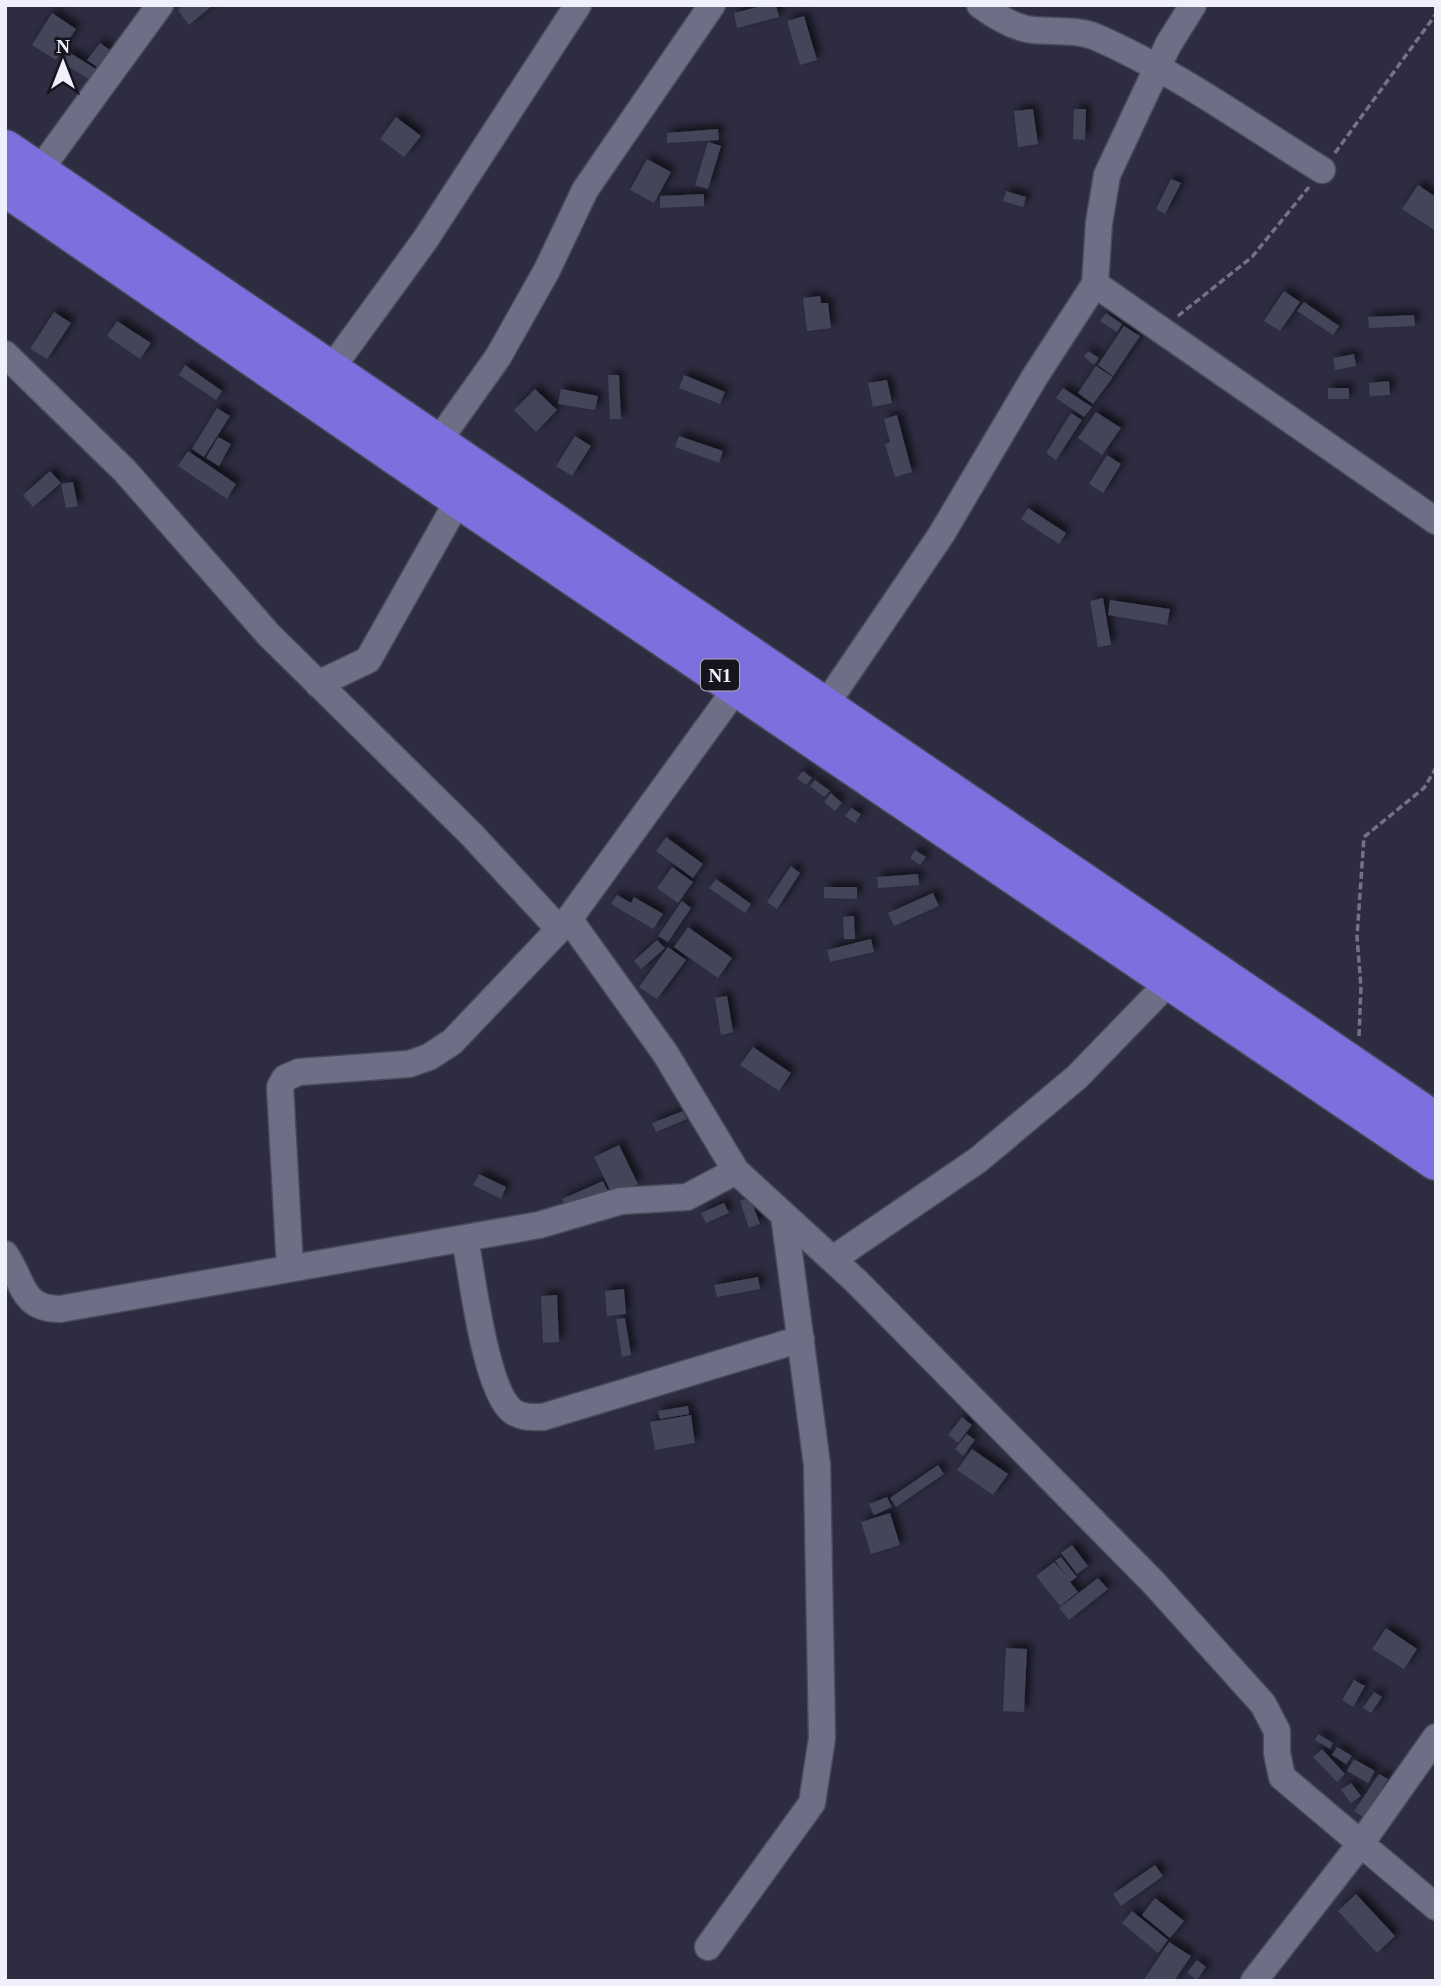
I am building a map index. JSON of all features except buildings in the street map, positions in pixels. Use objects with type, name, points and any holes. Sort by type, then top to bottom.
[{"type":"highway","name":"N1","points":[[5,149],[331,369],[428,456],[459,499],[738,686],[816,720],[1171,980],[1436,1161]]},
{"type":"highway","name":"N1","points":[[5,187],[428,456],[816,720],[1436,1122]]},
{"type":"street","points":[[39,172],[160,5]]},
{"type":"street","points":[[331,369],[425,240],[578,5]]},
{"type":"street","points":[[428,456],[498,357],[547,270],[585,190],[712,5]]},
{"type":"street","points":[[980,5],[997,18],[1029,30],[1076,32],[1094,36],[1157,68],[1322,170]]},
{"type":"street","points":[[816,720],[941,535],[1034,378],[1095,284],[1099,223],[1107,175],[1157,68],[1193,5]]},
{"type":"street","points":[[1095,284],[1436,521]]},
{"type":"street","points":[[5,355],[125,471],[269,635],[564,924],[665,1053],[736,1171],[833,1259],[1153,1582],[1255,1695],[1277,1731],[1277,1753],[1282,1777],[1436,1907]]},
{"type":"street","points":[[318,684],[368,660],[459,499]]},
{"type":"street","points":[[290,1268],[280,1087],[285,1078],[299,1072],[408,1063],[429,1057],[452,1042],[564,924],[738,686]]},
{"type":"street","points":[[833,1259],[978,1160],[1077,1077],[1171,980]]},
{"type":"street","points":[[5,1254],[27,1298],[41,1309],[60,1309],[539,1225],[621,1201],[687,1197],[736,1171]]},
{"type":"street","points":[[708,1947],[812,1803],[819,1768],[822,1738],[817,1465],[784,1215]]},
{"type":"street","points":[[465,1238],[487,1363],[510,1410],[522,1416],[543,1417],[801,1339]]},
{"type":"street","points":[[1254,1981],[1362,1842],[1436,1737]]},
{"type":"path","points":[[1363,1046],[1359,1035],[1361,987],[1357,936],[1364,837],[1424,788],[1436,768]]}]
